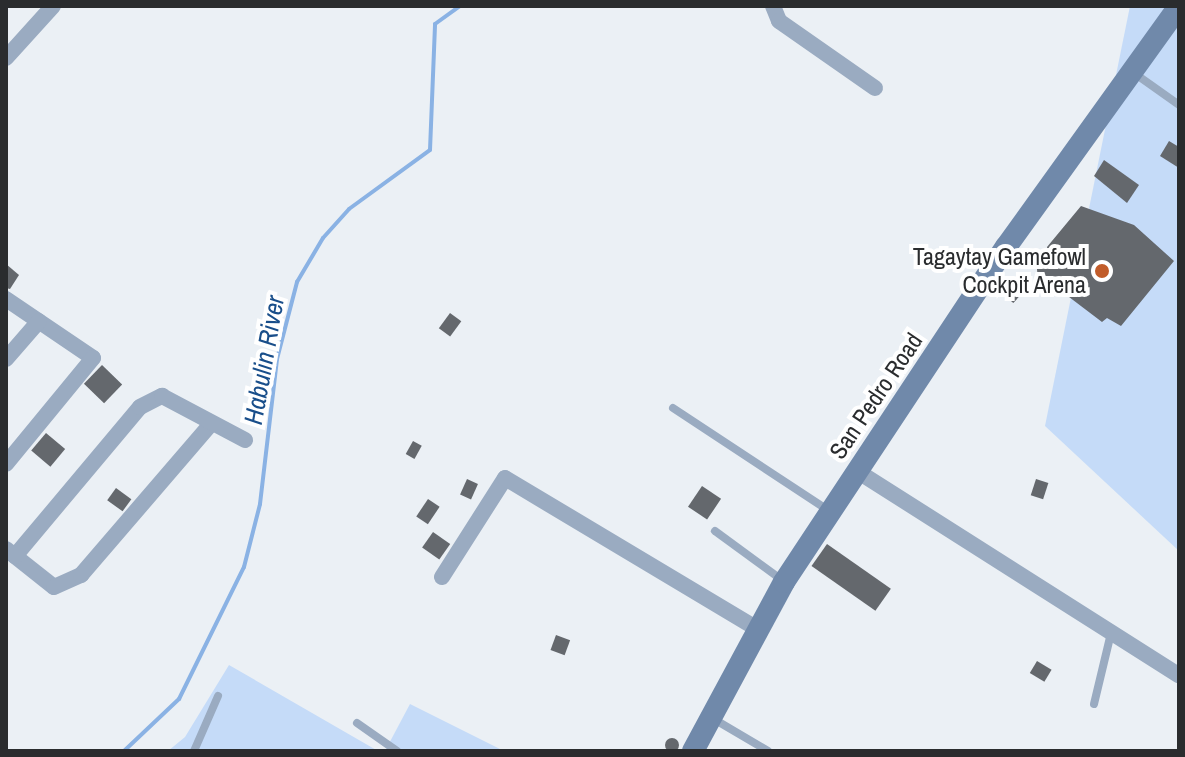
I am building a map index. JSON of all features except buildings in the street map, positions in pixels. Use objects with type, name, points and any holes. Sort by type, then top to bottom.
[{"type":"street","points":[[6,58],[53,6]]},
{"type":"street","points":[[773,6],[779,21],[875,88]]},
{"type":"street","name":"San Pedro Road","points":[[693,751],[784,582],[1131,70],[1179,6]]},
{"type":"street","points":[[6,299],[93,358],[6,464]]},
{"type":"street","points":[[6,359],[39,321]]},
{"type":"street","points":[[210,425],[81,575],[54,587],[10,552],[140,407],[162,396],[210,425],[245,440]]},
{"type":"street","points":[[857,471],[1179,675]]},
{"type":"street","points":[[442,577],[505,478],[757,629]]},
{"type":"lane","points":[[1131,70],[1179,105]]},
{"type":"lane","points":[[673,408],[830,512]]},
{"type":"lane","points":[[715,531],[784,582]]},
{"type":"lane","points":[[1094,704],[1111,633]]},
{"type":"lane","points":[[198,750],[218,696]]},
{"type":"lane","points":[[711,717],[768,751]]},
{"type":"lane","points":[[357,723],[397,751]]},
{"type":"shaded area","points":[[1130,6],[1179,6],[1179,551],[1045,426]]},
{"type":"shaded area","points":[[229,665],[378,751],[168,751],[185,737]]},
{"type":"shaded area","points":[[410,704],[504,751],[385,751]]},
{"type":"waterway","name":"Habulin River","points":[[124,751],[179,699],[244,567],[260,504],[277,359],[297,282],[323,238],[349,209],[430,150],[435,24],[460,6]]},
{"type":"place","name":"Tagaytay Gamefowl Cockpit Arena","points":[[1102,271]]}]
